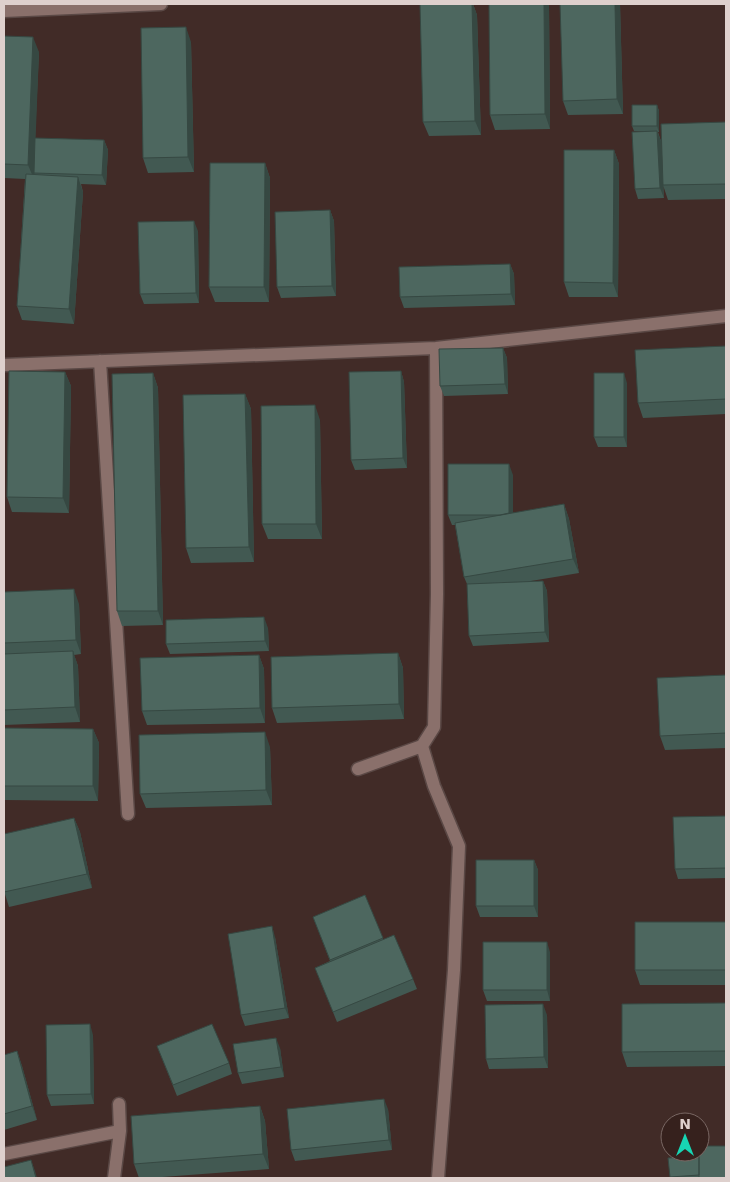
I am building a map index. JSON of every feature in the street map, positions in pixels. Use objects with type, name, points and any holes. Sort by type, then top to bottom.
[{"type":"street","points":[[4,11],[160,4]]},
{"type":"street","points":[[4,365],[436,348],[726,316]]},
{"type":"street","points":[[358,769],[422,746],[434,727],[438,594],[436,348]]},
{"type":"street","points":[[100,361],[128,814]]},
{"type":"street","points":[[422,746],[434,786],[459,846],[454,970],[438,1178]]},
{"type":"street","points":[[114,1178],[120,1131],[119,1104]]},
{"type":"street","points":[[4,1154],[120,1131]]},
{"type":"building","points":[[420,4],[472,4],[475,121],[423,122]]},
{"type":"building","points":[[489,4],[544,4],[545,114],[490,115]]},
{"type":"building","points":[[560,4],[615,4],[617,99],[563,101]]},
{"type":"building","points":[[186,27],[188,157],[143,158],[141,28]]},
{"type":"building","points":[[4,36],[33,37],[28,165],[4,164]]},
{"type":"building","points":[[632,105],[657,105],[657,126],[632,126]]},
{"type":"building","points":[[726,122],[726,184],[663,185],[661,124]]},
{"type":"building","points":[[657,131],[660,188],[635,189],[632,132]]},
{"type":"building","points":[[35,138],[104,140],[102,175],[34,173]]},
{"type":"building","points":[[564,150],[614,150],[613,283],[564,282]]},
{"type":"building","points":[[210,163],[265,163],[264,287],[209,287]]},
{"type":"building","points":[[26,174],[78,177],[69,309],[17,306]]},
{"type":"building","points":[[330,210],[332,286],[277,287],[275,212]]},
{"type":"building","points":[[194,221],[196,293],[140,294],[138,222]]},
{"type":"building","points":[[510,264],[511,294],[400,297],[399,267]]},
{"type":"building","points":[[726,346],[726,399],[638,403],[635,350]]},
{"type":"building","points":[[503,348],[505,384],[440,386],[439,349]]},
{"type":"building","points":[[9,371],[65,372],[63,498],[7,497]]},
{"type":"building","points":[[401,371],[403,458],[351,460],[349,372]]},
{"type":"building","points":[[153,373],[158,611],[117,611],[112,374]]},
{"type":"building","points":[[594,373],[624,373],[624,437],[594,437]]},
{"type":"building","points":[[245,394],[249,547],[186,548],[183,395]]},
{"type":"building","points":[[315,405],[316,524],[262,524],[261,406]]},
{"type":"building","points":[[448,464],[509,464],[509,513],[500,515],[448,515]]},
{"type":"building","points":[[564,504],[573,559],[464,577],[455,523]]},
{"type":"building","points":[[543,581],[545,632],[469,636],[467,584]]},
{"type":"building","points":[[74,589],[76,640],[4,643],[4,592]]},
{"type":"building","points":[[264,617],[265,641],[166,644],[166,620]]},
{"type":"building","points":[[73,651],[75,707],[4,710],[4,654]]},
{"type":"building","points":[[398,653],[399,704],[272,708],[271,657]]},
{"type":"building","points":[[259,655],[260,708],[142,711],[140,658]]},
{"type":"building","points":[[726,675],[726,733],[660,736],[657,678]]},
{"type":"building","points":[[4,728],[93,729],[93,786],[4,786]]},
{"type":"building","points":[[265,732],[266,790],[140,794],[139,735]]},
{"type":"building","points":[[726,816],[726,868],[675,869],[673,817]]},
{"type":"building","points":[[74,818],[87,874],[4,892],[4,834]]},
{"type":"building","points":[[476,860],[534,860],[534,906],[476,906]]},
{"type":"building","points":[[365,895],[383,938],[330,960],[313,917]]},
{"type":"building","points":[[635,922],[726,922],[726,970],[635,970]]},
{"type":"building","points":[[272,926],[285,1008],[241,1015],[228,934]]},
{"type":"building","points":[[394,935],[413,979],[333,1012],[315,968]]},
{"type":"building","points":[[483,942],[547,942],[547,990],[483,990]]},
{"type":"building","points":[[726,1003],[726,1051],[622,1052],[622,1004]]},
{"type":"building","points":[[543,1004],[544,1057],[486,1059],[485,1005]]},
{"type":"building","points":[[90,1024],[91,1094],[47,1095],[46,1025]]},
{"type":"building","points":[[212,1024],[229,1063],[173,1085],[157,1046]]},
{"type":"building","points":[[276,1038],[281,1067],[238,1073],[233,1044]]},
{"type":"building","points":[[17,1051],[32,1106],[4,1114],[4,1055]]},
{"type":"building","points":[[384,1099],[389,1140],[291,1150],[287,1109]]},
{"type":"building","points":[[260,1106],[263,1154],[134,1164],[131,1116]]},
{"type":"building","points":[[710,1146],[726,1146],[726,1178],[699,1178],[699,1162],[710,1162]]},
{"type":"building","points":[[31,1160],[36,1178],[4,1178],[4,1167]]},
{"type":"building","points":[[668,1162],[699,1162],[699,1175],[670,1177]]}]
